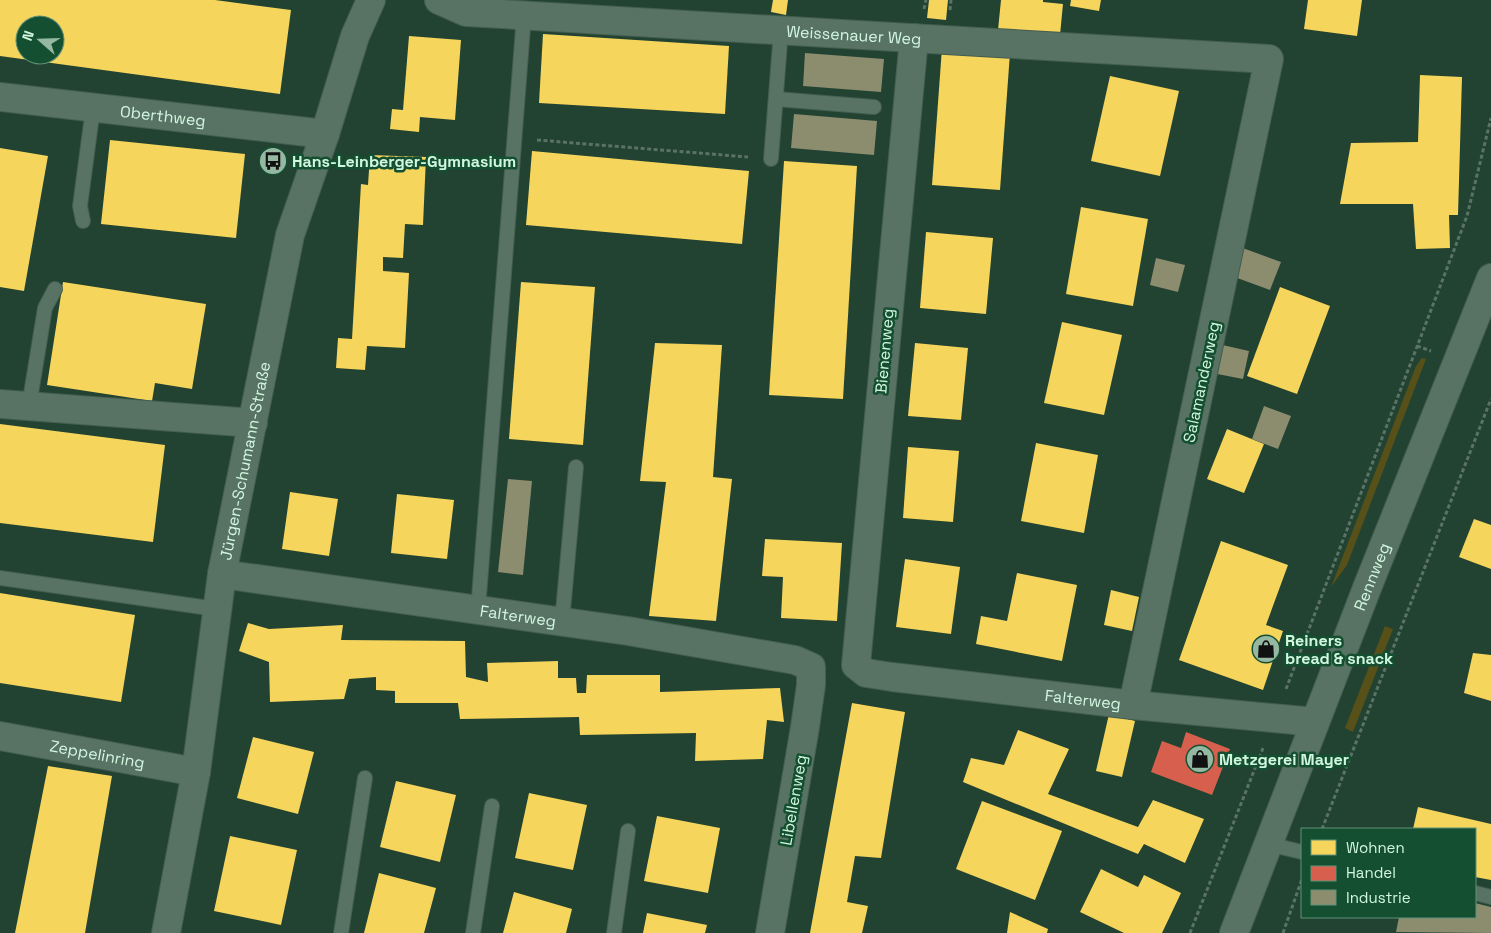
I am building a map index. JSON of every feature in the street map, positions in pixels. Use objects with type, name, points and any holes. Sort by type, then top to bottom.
[{"type":"street","name":"Jürgen-Schumann-Straße","points":[[166,933],[196,772],[222,574],[290,235],[325,134],[355,36],[371,0]]},
{"type":"street","name":"Weissenauer Weg","points":[[439,0],[466,12],[1269,59]]},
{"type":"street","name":"Bienenweg","points":[[856,665],[914,38]]},
{"type":"street","name":"Salamanderweg","points":[[1133,705],[1269,59]]},
{"type":"street","name":"Oberthweg","points":[[0,97],[325,134]]},
{"type":"street","name":"Rennweg","points":[[1234,933],[1315,722],[1491,278]]},
{"type":"street","points":[[0,404],[253,423]]},
{"type":"street","name":"Falterweg","points":[[222,574],[628,630],[795,660],[811,667]]},
{"type":"street","name":"Falterweg","points":[[856,665],[866,673],[884,676],[1133,705],[1315,722]]},
{"type":"street","name":"Libellenweg","points":[[770,933],[805,728],[811,684],[811,667]]},
{"type":"street","name":"Zeppelinring","points":[[0,736],[196,772]]},
{"type":"lane","points":[[478,610],[524,15]]},
{"type":"lane","points":[[771,159],[781,30]]},
{"type":"lane","points":[[776,99],[874,107]]},
{"type":"lane","points":[[84,221],[80,206],[93,108]]},
{"type":"lane","points":[[29,406],[45,308],[55,289]]},
{"type":"lane","points":[[562,622],[576,467]]},
{"type":"lane","points":[[0,578],[216,609]]},
{"type":"lane","points":[[341,933],[365,778]]},
{"type":"lane","points":[[473,933],[492,806]]},
{"type":"lane","points":[[614,933],[628,831]]},
{"type":"lane","points":[[1268,844],[1301,852]]},
{"type":"lane","points":[[1476,893],[1491,897]]},
{"type":"path","points":[[1190,933],[1275,718],[1467,216],[1491,118]]},
{"type":"path","points":[[515,138],[771,159]]},
{"type":"path","points":[[1322,828],[1491,399]]},
{"type":"path","points":[[1283,933],[1301,882]]},
{"type":"shaded area","points":[[1422,358],[1426,359],[1347,565],[1331,587],[1416,366]]},
{"type":"shaded area","points":[[1385,626],[1393,629],[1353,732],[1345,728]]},
{"type":"building: Wohnen","points":[[0,0],[215,0],[291,10],[280,94],[65,65],[65,15],[15,15],[15,58],[0,56]]},
{"type":"building: Wohnen","points":[[773,0],[788,0],[786,15],[771,12]]},
{"type":"building: Wohnen","points":[[929,0],[948,0],[946,20],[927,18]]},
{"type":"building: Wohnen","points":[[1001,0],[1043,0],[1043,2],[1063,4],[1060,35],[998,30]]},
{"type":"building: Wohnen","points":[[1071,0],[1101,0],[1099,11],[1070,6]]},
{"type":"building: Wohnen","points":[[1308,0],[1362,0],[1357,36],[1304,29]]},
{"type":"building: Wohnen","points":[[543,34],[729,46],[725,114],[539,103]]},
{"type":"building: Wohnen","points":[[409,36],[461,40],[455,120],[420,117],[419,132],[390,129],[392,109],[403,110]]},
{"type":"building: Wohnen","points":[[942,48],[1010,53],[1000,190],[932,185]]},
{"type":"building: Wohnen","points":[[1420,75],[1462,77],[1458,215],[1449,215],[1450,248],[1416,249],[1413,204],[1340,204],[1351,143],[1418,142]]},
{"type":"building: Wohnen","points":[[1110,76],[1179,91],[1160,176],[1091,161]]},
{"type":"building: Wohnen","points":[[110,140],[245,154],[236,238],[101,224]]},
{"type":"building: Wohnen","points":[[0,148],[48,156],[24,291],[0,287]]},
{"type":"building: Wohnen","points":[[532,151],[749,171],[742,244],[526,225]]},
{"type":"building: Wohnen","points":[[370,155],[426,157],[423,225],[405,224],[403,258],[383,257],[383,271],[409,273],[405,348],[367,346],[365,370],[336,368],[338,338],[352,339],[361,184],[368,185]]},
{"type":"building: Wohnen","points":[[784,161],[857,166],[843,399],[769,395]]},
{"type":"building: Wohnen","points":[[1081,207],[1148,219],[1133,306],[1066,294]]},
{"type":"building: Wohnen","points":[[926,232],[993,238],[986,314],[920,308]]},
{"type":"building: Wohnen","points":[[63,282],[206,304],[192,389],[155,383],[152,401],[47,385]]},
{"type":"building: Wohnen","points":[[521,282],[595,287],[583,445],[509,439]]},
{"type":"building: Wohnen","points":[[1280,287],[1330,306],[1297,394],[1247,376]]},
{"type":"building: Wohnen","points":[[1062,322],[1122,335],[1104,415],[1044,403]]},
{"type":"building: Wohnen","points":[[655,343],[722,345],[713,477],[732,479],[716,621],[649,616],[666,482],[640,481]]},
{"type":"building: Wohnen","points":[[915,343],[968,348],[961,420],[908,416]]},
{"type":"building: Wohnen","points":[[0,424],[165,445],[153,542],[0,523]]},
{"type":"building: Wohnen","points":[[1227,429],[1264,444],[1244,493],[1207,479]]},
{"type":"building: Wohnen","points":[[1036,443],[1098,455],[1084,533],[1021,521]]},
{"type":"building: Wohnen","points":[[908,447],[959,451],[953,522],[903,518]]},
{"type":"building: Wohnen","points":[[290,492],[338,499],[329,556],[282,549]]},
{"type":"building: Wohnen","points":[[397,494],[454,500],[447,559],[391,553]]},
{"type":"building: Wohnen","points":[[1474,519],[1491,525],[1491,569],[1459,557]]},
{"type":"building: Wohnen","points":[[765,539],[842,543],[837,621],[781,618],[783,577],[762,576]]},
{"type":"building: Wohnen","points":[[1221,541],[1288,565],[1266,625],[1283,631],[1263,690],[1179,660]]},
{"type":"building: Wohnen","points":[[905,559],[960,567],[951,634],[896,627]]},
{"type":"building: Wohnen","points":[[1017,573],[1077,585],[1062,661],[976,644],[981,616],[1007,621]]},
{"type":"building: Wohnen","points":[[1111,590],[1139,597],[1132,631],[1104,625]]},
{"type":"building: Wohnen","points":[[0,593],[135,615],[121,702],[0,683]]},
{"type":"building: Wohnen","points":[[248,623],[269,629],[343,625],[341,640],[465,641],[466,677],[488,682],[487,663],[558,661],[558,678],[576,678],[577,693],[586,693],[587,675],[660,675],[660,692],[780,688],[784,722],[767,720],[763,759],[695,761],[696,733],[580,735],[579,717],[460,719],[458,703],[395,703],[395,691],[376,690],[376,677],[349,679],[344,699],[270,702],[269,662],[239,651]]},
{"type":"building: Wohnen","points":[[1473,653],[1491,655],[1491,701],[1464,693]]},
{"type":"building: Wohnen","points":[[852,703],[905,712],[881,858],[855,856],[847,902],[868,906],[862,933],[810,933]]},
{"type":"building: Wohnen","points":[[1109,714],[1135,721],[1122,777],[1096,771]]},
{"type":"building: Wohnen","points":[[1018,730],[1069,749],[1048,794],[1138,827],[1153,800],[1204,819],[1185,863],[1144,844],[1138,854],[963,782],[971,758],[1004,765]]},
{"type":"building: Wohnen","points":[[253,737],[314,752],[298,814],[237,798]]},
{"type":"building: Wohnen","points":[[48,766],[112,776],[85,933],[15,933]]},
{"type":"building: Wohnen","points":[[396,781],[456,795],[440,862],[380,847]]},
{"type":"building: Wohnen","points":[[529,793],[587,805],[573,870],[515,858]]},
{"type":"building: Wohnen","points":[[982,801],[1062,831],[1035,900],[956,869]]},
{"type":"building: Wohnen","points":[[1418,807],[1491,824],[1491,880],[1476,877],[1476,828],[1413,828]]},
{"type":"building: Wohnen","points":[[657,816],[720,828],[708,893],[644,881]]},
{"type":"building: Wohnen","points":[[230,836],[297,850],[281,925],[214,911]]},
{"type":"building: Wohnen","points":[[1101,869],[1138,887],[1144,875],[1181,893],[1162,933],[1124,933],[1080,912]]},
{"type":"building: Wohnen","points":[[379,873],[436,888],[424,933],[364,933]]},
{"type":"building: Wohnen","points":[[514,892],[572,909],[566,933],[503,933]]},
{"type":"building: Wohnen","points":[[1010,912],[1048,929],[1047,933],[1007,933]]},
{"type":"building: Wohnen","points":[[647,913],[707,925],[705,933],[643,933]]},
{"type":"building: Handel","points":[[1186,732],[1230,749],[1212,795],[1151,772],[1162,741],[1181,748]]},
{"type":"building: Industrie","points":[[805,53],[884,59],[881,92],[803,86]]},
{"type":"building: Industrie","points":[[794,114],[877,121],[874,155],[791,148]]},
{"type":"building: Industrie","points":[[1240,247],[1281,262],[1270,290],[1229,275]]},
{"type":"building: Industrie","points":[[1156,258],[1185,265],[1178,292],[1150,285]]},
{"type":"building: Industrie","points":[[1218,344],[1249,351],[1243,379],[1212,373]]},
{"type":"building: Industrie","points":[[1264,406],[1291,416],[1278,449],[1252,439]]},
{"type":"building: Industrie","points":[[508,479],[532,481],[523,575],[498,572]]},
{"type":"building: Industrie","points":[[1476,903],[1491,907],[1491,933],[1396,932],[1399,918],[1476,918]]},
{"type":"place","name":"Hans-Leinberger-Gymnasium","points":[[273,161]]},
{"type":"place","name":"Reiners bread & snack","points":[[1266,649]]},
{"type":"place","name":"Metzgerei Mayer","points":[[1200,759]]}]
